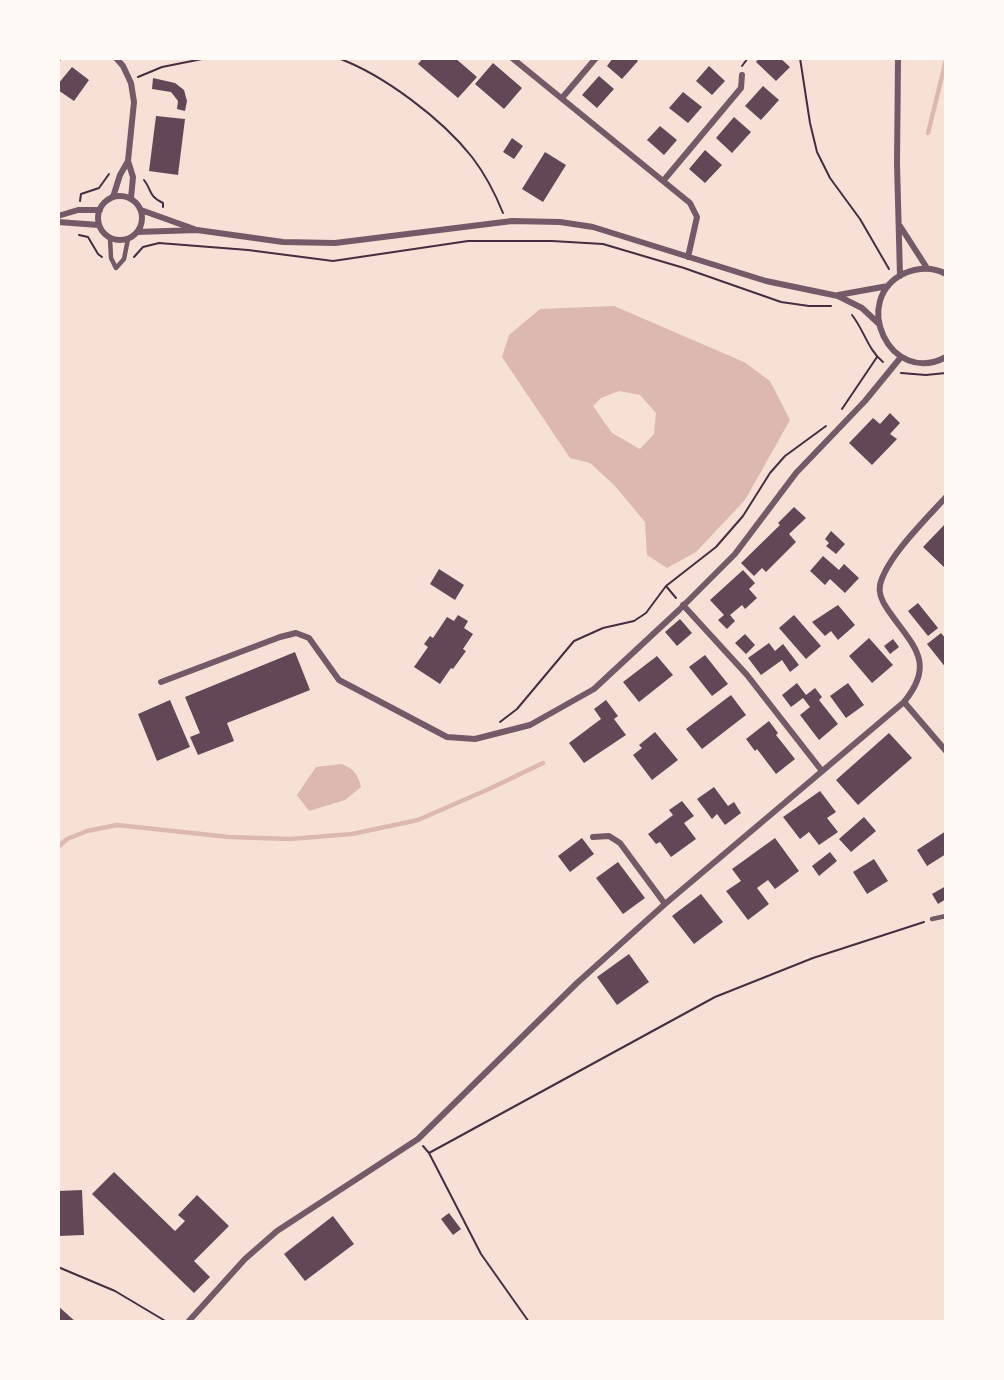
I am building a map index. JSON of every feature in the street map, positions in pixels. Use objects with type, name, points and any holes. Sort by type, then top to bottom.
[{"type":"street","points":[[113,197],[120,174],[128,161],[134,102],[130,80],[116,58]]},
{"type":"street","points":[[512,58],[690,203],[697,217],[688,257]]},
{"type":"street","points":[[562,99],[596,58]]},
{"type":"street","points":[[898,58],[897,164],[900,225],[898,277]]},
{"type":"street","points":[[664,180],[741,88],[742,75]]},
{"type":"street","points":[[128,161],[134,177],[131,198]]},
{"type":"street","points":[[141,210],[142,223],[137,232],[128,239],[110,238],[103,233],[99,225],[100,210],[105,202],[113,197],[122,196],[131,198],[141,210],[197,230]]},
{"type":"street","points":[[58,216],[78,210],[100,210]]},
{"type":"street","points":[[137,232],[197,230],[283,242],[335,243],[509,221],[560,222],[593,227],[766,281],[837,296],[862,308],[878,323]]},
{"type":"street","points":[[58,222],[99,225]]},
{"type":"street","points":[[900,225],[927,268]]},
{"type":"street","points":[[945,274],[927,268],[913,270],[898,277],[888,286],[879,304],[878,323],[882,336],[890,348],[901,357],[919,362],[938,361],[945,364]]},
{"type":"street","points":[[837,296],[888,286]]},
{"type":"street","points":[[161,682],[296,633],[309,638],[339,680],[447,737],[475,739],[530,725],[594,689],[735,554],[796,473],[865,401],[901,357]]},
{"type":"street","points":[[938,361],[945,357]]},
{"type":"street","points":[[188,1322],[245,1259],[277,1232],[418,1139],[577,983],[665,904],[904,702],[914,690],[921,670],[918,652],[882,602],[879,588],[884,570],[945,497]]},
{"type":"street","points":[[683,605],[747,675],[822,771]]},
{"type":"street","points":[[904,702],[945,751]]},
{"type":"street","points":[[593,837],[609,836],[620,843],[665,904]]},
{"type":"lane","points":[[110,238],[111,258],[116,268],[124,259],[128,239]]},
{"type":"lane","points":[[933,919],[945,916]]},
{"type":"path","points":[[130,80],[162,67],[207,58]]},
{"type":"path","points":[[339,58],[380,79],[448,131],[472,157],[494,190],[509,221]]},
{"type":"path","points":[[800,58],[817,152],[830,178],[898,277]]},
{"type":"path","points":[[79,235],[88,237],[98,254],[111,258]]},
{"type":"path","points":[[124,259],[137,256],[143,247],[159,243],[333,261],[468,241],[552,241],[603,244],[684,268],[781,302],[838,308]]},
{"type":"path","points":[[844,309],[854,316],[877,357],[892,369],[902,374],[945,373]]},
{"type":"path","points":[[836,415],[877,357]]},
{"type":"path","points":[[494,726],[518,709],[574,640],[603,628],[634,621],[646,613],[666,586],[716,547],[743,516],[770,473],[785,456],[831,421]]},
{"type":"path","points":[[666,586],[683,605]]},
{"type":"path","points":[[529,1322],[481,1254],[429,1153],[715,997],[813,958],[933,919]]},
{"type":"path","points":[[58,1267],[115,1291],[167,1322]]},
{"type":"shaded area","points":[[614,306],[744,362],[770,381],[790,420],[745,500],[696,552],[667,568],[647,555],[645,522],[614,485],[590,463],[570,458],[502,357],[509,335],[540,309]],"holes":[[[619,391],[640,395],[656,413],[654,434],[640,449],[612,433],[593,406],[601,398]]]},
{"type":"shaded area","points":[[341,764],[354,772],[361,787],[345,800],[309,811],[297,795],[316,767]]},
{"type":"building","points":[[423,58],[455,58],[477,77],[458,98],[418,64]]},
{"type":"building","points":[[613,58],[635,58],[638,61],[622,79],[607,66]]},
{"type":"building","points":[[759,58],[780,58],[790,67],[776,81],[756,62]]},
{"type":"building","points":[[493,63],[522,88],[504,109],[475,84]]},
{"type":"building","points":[[709,66],[725,81],[712,95],[696,81]]},
{"type":"building","points":[[72,67],[89,80],[74,101],[58,90],[58,84]]},
{"type":"building","points":[[599,76],[614,89],[597,108],[582,95]]},
{"type":"building","points":[[153,78],[175,83],[184,90],[187,101],[185,111],[177,109],[178,101],[171,92],[152,89]]},
{"type":"building","points":[[763,86],[779,100],[761,120],[745,106]]},
{"type":"building","points":[[683,92],[702,107],[688,123],[669,108]]},
{"type":"building","points":[[156,116],[185,119],[178,175],[149,171]]},
{"type":"building","points":[[734,117],[751,132],[732,153],[716,138]]},
{"type":"building","points":[[660,126],[677,140],[664,155],[647,140]]},
{"type":"building","points":[[512,138],[523,146],[514,159],[503,152]]},
{"type":"building","points":[[705,150],[722,165],[705,183],[689,169]]},
{"type":"building","points":[[545,152],[566,165],[543,202],[522,189]]},
{"type":"building","points":[[890,413],[900,423],[890,434],[897,439],[872,465],[849,443],[873,418],[880,424]]},
{"type":"building","points":[[794,507],[806,518],[789,534],[796,542],[766,572],[762,568],[754,576],[741,563],[780,525],[778,523]]},
{"type":"building","points":[[946,523],[946,569],[923,547]]},
{"type":"building","points":[[831,531],[845,544],[836,554],[826,546],[829,543],[825,539]]},
{"type":"building","points":[[823,556],[839,570],[844,564],[859,578],[845,593],[830,579],[825,585],[810,571]]},
{"type":"building","points":[[439,569],[464,585],[455,600],[430,584]]},
{"type":"building","points":[[743,570],[755,583],[749,589],[757,598],[745,609],[742,605],[730,615],[735,621],[727,629],[718,620],[724,615],[710,600]]},
{"type":"building","points":[[918,603],[938,628],[928,636],[908,611]]},
{"type":"building","points":[[838,605],[855,625],[838,640],[831,631],[825,636],[812,622]]},
{"type":"building","points":[[458,615],[468,621],[464,628],[473,634],[463,649],[466,651],[440,684],[414,667],[428,647],[424,644],[430,636],[433,638],[447,617],[454,621]]},
{"type":"building","points":[[794,615],[821,646],[806,659],[779,628]]},
{"type":"building","points":[[680,619],[692,633],[677,646],[665,632]]},
{"type":"building","points":[[941,633],[946,639],[946,668],[927,644]]},
{"type":"building","points":[[745,634],[755,645],[746,654],[735,643]]},
{"type":"building","points":[[869,638],[893,665],[872,683],[849,656]]},
{"type":"building","points":[[893,639],[899,647],[890,654],[884,646]]},
{"type":"building","points":[[769,643],[775,651],[783,644],[799,665],[790,672],[782,660],[761,675],[748,658]]},
{"type":"building","points":[[295,652],[310,690],[227,723],[234,741],[198,755],[190,737],[200,733],[185,697]]},
{"type":"building","points":[[705,655],[728,684],[712,696],[689,667]]},
{"type":"building","points":[[657,656],[673,675],[639,702],[623,682]]},
{"type":"building","points":[[797,683],[806,695],[815,688],[822,697],[819,700],[838,724],[819,740],[800,715],[810,707],[803,698],[791,707],[782,695]]},
{"type":"building","points":[[848,683],[864,705],[846,718],[830,696]]},
{"type":"building","points":[[731,695],[746,715],[702,749],[686,729]]},
{"type":"building","points":[[170,700],[190,747],[157,761],[138,714]]},
{"type":"building","points":[[606,700],[618,716],[614,719],[626,735],[584,763],[569,743],[601,719],[594,709]]},
{"type":"building","points":[[769,721],[778,733],[776,735],[795,759],[776,774],[757,749],[755,751],[746,739]]},
{"type":"building","points":[[655,732],[678,760],[652,780],[633,755],[642,748],[639,745]]},
{"type":"building","points":[[889,733],[912,758],[858,805],[836,780]]},
{"type":"building","points":[[714,787],[728,806],[734,802],[741,813],[725,825],[717,814],[712,819],[697,799]]},
{"type":"building","points":[[820,791],[836,812],[827,818],[838,832],[819,845],[809,832],[800,839],[783,817]]},
{"type":"building","points":[[682,801],[694,816],[684,823],[696,839],[671,857],[660,842],[656,844],[648,834],[673,815],[669,810]]},
{"type":"building","points":[[864,817],[876,831],[851,852],[839,839]]},
{"type":"building","points":[[946,831],[946,854],[927,866],[917,850]]},
{"type":"building","points":[[582,838],[594,854],[570,872],[558,856]]},
{"type":"building","points":[[775,838],[799,871],[775,889],[768,880],[757,888],[769,904],[748,920],[726,891],[741,881],[732,869]]},
{"type":"building","points":[[830,852],[837,861],[819,876],[812,866]]},
{"type":"building","points":[[874,859],[888,881],[867,894],[853,872]]},
{"type":"building","points":[[618,862],[645,898],[623,914],[596,878]]},
{"type":"building","points":[[946,886],[946,899],[938,904],[932,894]]},
{"type":"building","points":[[701,894],[723,922],[694,944],[672,916]]},
{"type":"building","points":[[629,954],[649,982],[617,1005],[597,977]]},
{"type":"building","points":[[114,1172],[175,1231],[185,1221],[178,1215],[197,1195],[229,1226],[194,1261],[210,1277],[194,1293],[92,1194]]},
{"type":"building","points":[[82,1190],[84,1235],[58,1236],[58,1191]]},
{"type":"building","points":[[449,1213],[461,1229],[453,1235],[441,1219]]},
{"type":"building","points":[[333,1216],[354,1244],[305,1281],[284,1254]]},
{"type":"building","points":[[58,1306],[76,1322],[58,1322]]},
{"type":"waterway","points":[[928,133],[946,60]]},
{"type":"waterway","points":[[58,847],[67,839],[87,831],[117,825],[229,837],[290,839],[352,834],[418,820],[543,763]]}]
